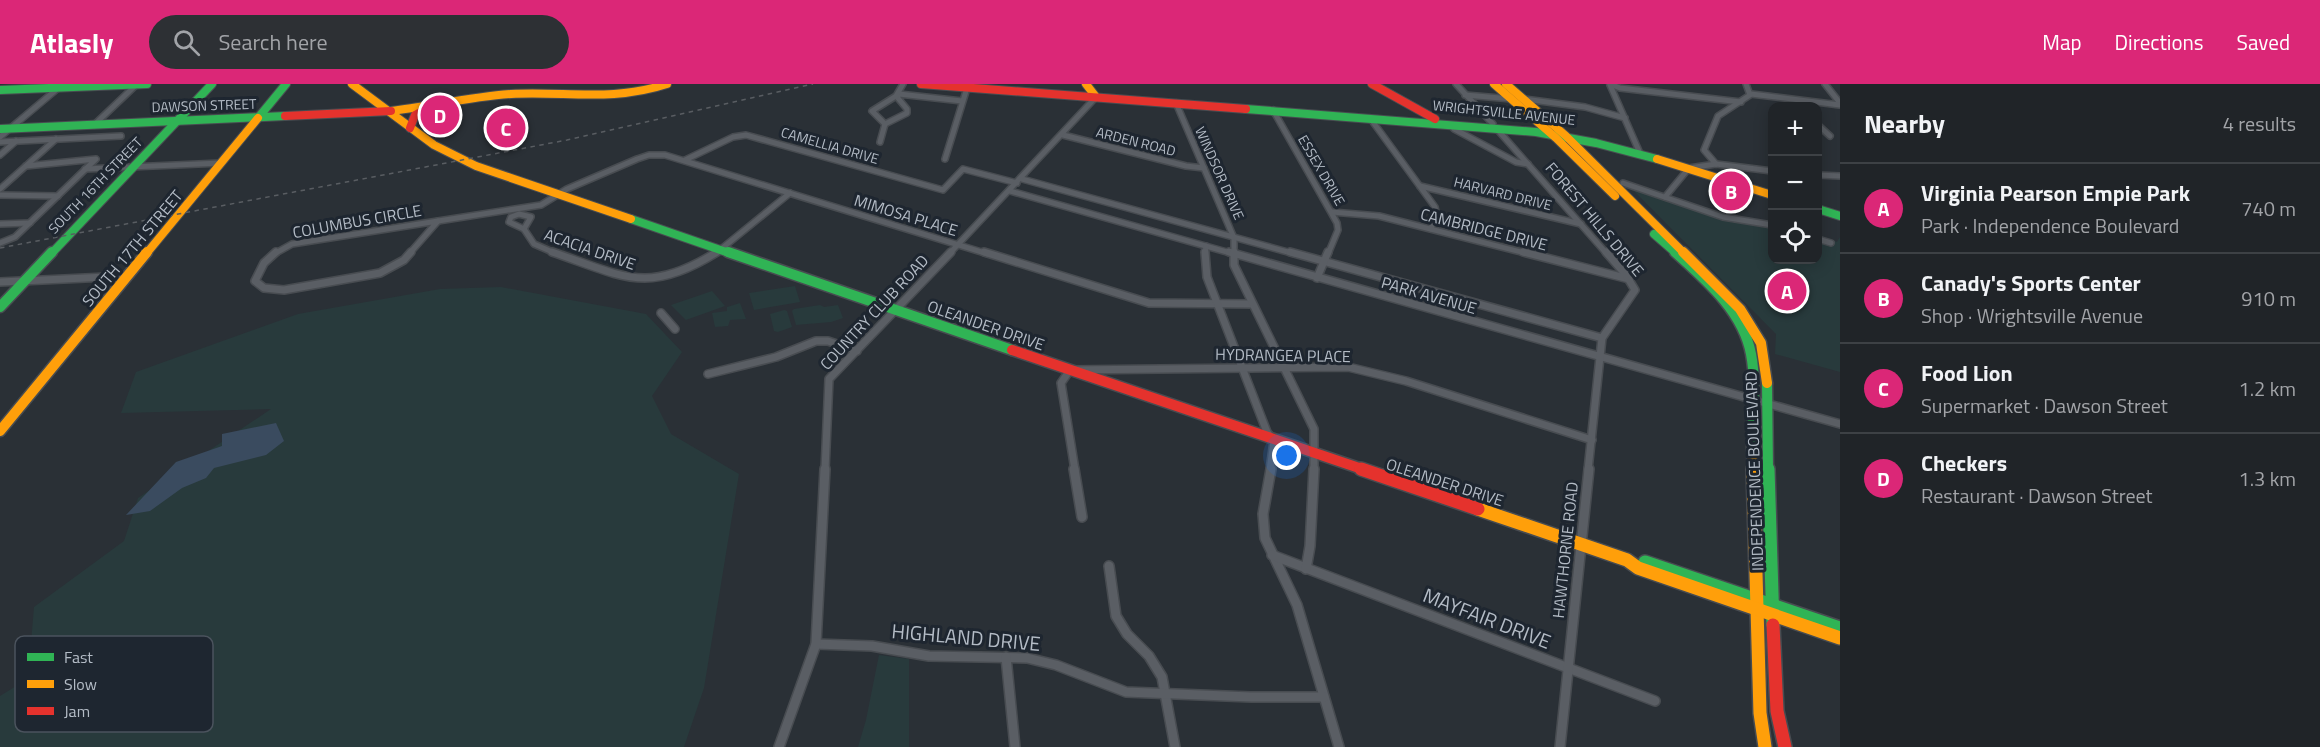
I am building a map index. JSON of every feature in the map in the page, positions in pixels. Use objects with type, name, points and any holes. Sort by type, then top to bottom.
[{"type":"main road","points":[[0,90],[147,84]]},
{"type":"main road","name":"SOUTH 16TH STREET","points":[[0,307],[212,84]]},
{"type":"main road","name":"SOUTH 17TH STREET","points":[[0,430],[286,84]]},
{"type":"main road","name":"OLEANDER DRIVE","points":[[352,84],[407,126],[468,163],[1627,560],[1633,558],[1756,604],[1840,628]]},
{"type":"main road","name":"DAWSON STREET","points":[[5,129],[353,113],[385,107],[408,109],[516,94],[550,94],[597,99],[643,93],[667,84]]},
{"type":"main road","name":"WRIGHTSVILLE AVENUE","points":[[921,84],[1370,118],[1526,127],[1639,151],[1768,193]]},
{"type":"main road","points":[[1086,84],[1096,97]]},
{"type":"main road","points":[[1372,84],[1435,119]]},
{"type":"main road","name":"INDEPENDENCE BOULEVARD","points":[[1494,84],[1530,115],[1556,133],[1740,309],[1761,343],[1767,377],[1769,541],[1777,711],[1785,747]]},
{"type":"main road","name":"INDEPENDENCE BOULEVARD","points":[[1506,84],[1524,99],[1708,286],[1732,313],[1747,337],[1751,352],[1753,535],[1760,713],[1765,747]]},
{"type":"main road","points":[[353,113],[377,116],[407,126],[415,115],[432,106]]},
{"type":"main road","name":"WRIGHTSVILLE AVENUE","points":[[1321,114],[1435,119],[1556,133],[1684,166]]},
{"type":"main road","points":[[1526,127],[1534,124],[1530,115]]},
{"type":"main road","points":[[1821,210],[1840,216]]},
{"type":"main road","name":"OLEANDER DRIVE","points":[[1774,610],[1840,638]]},
{"type":"street","points":[[94,124],[137,84]]},
{"type":"street","points":[[880,141],[885,124],[908,113],[897,97],[903,84]]},
{"type":"street","name":"FOREST HILLS DRIVE","points":[[1455,84],[1581,224],[1629,279],[1634,288],[1634,295],[1602,338],[1599,357]]},
{"type":"street","points":[[1609,84],[1620,88],[1741,102]]},
{"type":"street","points":[[1609,84],[1639,151]]},
{"type":"street","points":[[1746,84],[1751,94]]},
{"type":"street","points":[[1825,84],[1840,104]]},
{"type":"street","points":[[0,137],[5,129],[61,86]]},
{"type":"street","points":[[945,159],[967,88]]},
{"type":"street","points":[[885,124],[876,118],[873,110],[899,94],[962,101]]},
{"type":"street","points":[[1716,164],[1706,154],[1705,145],[1718,116],[1751,94],[1840,104]]},
{"type":"street","points":[[1465,95],[1512,99]]},
{"type":"street","name":"COUNTRY CLUB ROAD","points":[[779,747],[816,644],[828,386],[831,377],[1063,135],[1096,97]]},
{"type":"street","points":[[1524,99],[1586,106],[1625,118]]},
{"type":"street","name":"WINDSOR DRIVE","points":[[1176,103],[1234,237],[1234,265],[1314,429],[1315,454],[1310,546],[1306,568]]},
{"type":"street","name":"ESSEX DRIVE","points":[[1273,110],[1332,212],[1338,230],[1317,278]]},
{"type":"street","points":[[1370,118],[1436,210],[1431,229]]},
{"type":"street","name":"FOREST HILLS DRIVE","points":[[1454,129],[1516,162],[1528,164]]},
{"type":"street","points":[[1822,129],[1830,136]]},
{"type":"street","name":"CAMELLIA DRIVE","points":[[685,160],[733,137],[746,135],[943,190],[963,169]]},
{"type":"street","name":"ARDEN ROAD","points":[[1063,135],[1186,166],[1204,168]]},
{"type":"street","points":[[0,142],[121,136]]},
{"type":"street","points":[[0,189],[56,139]]},
{"type":"street","points":[[0,155],[16,141]]},
{"type":"street","name":"MIMOSA PLACE","points":[[560,194],[645,156],[665,155],[1149,303],[1252,304]]},
{"type":"street","name":"SOUTH 16TH STREET","points":[[0,243],[15,237],[96,159],[26,166]]},
{"type":"street","points":[[85,169],[221,163]]},
{"type":"street","points":[[1665,197],[1684,166],[1716,164],[1768,170]]},
{"type":"street","name":"PARK AVENUE","points":[[963,169],[1019,181],[1234,237],[1602,338]]},
{"type":"street","points":[[1822,175],[1840,176]]},
{"type":"street","points":[[1623,183],[1723,217],[1768,224]]},
{"type":"street","name":"HARVARD DRIVE","points":[[1419,186],[1581,224]]},
{"type":"street","name":"PARK AVENUE","points":[[1010,191],[1840,424]]},
{"type":"street","name":"ACACIA DRIVE","points":[[524,229],[527,237],[538,246],[634,280],[658,279],[683,274],[698,267],[790,193]]},
{"type":"street","name":"COLUMBUS CIRCLE","points":[[438,221],[404,260],[380,273],[284,290],[264,288],[255,281],[256,274],[268,259],[279,250],[292,244],[438,221],[534,207],[560,194]]},
{"type":"street","points":[[0,195],[58,195]]},
{"type":"street","name":"CAMBRIDGE DRIVE","points":[[1332,212],[1365,213],[1629,279]]},
{"type":"street","points":[[0,224],[30,223]]},
{"type":"street","points":[[1822,240],[1831,243]]},
{"type":"street","points":[[1206,246],[1206,272],[1217,305],[1272,439],[1274,449],[1264,514],[1264,532],[1272,555],[1290,587],[1339,747]]},
{"type":"street","points":[[0,282],[128,276]]},
{"type":"street","points":[[661,313],[675,329]]},
{"type":"street","points":[[708,374],[776,357],[816,341],[828,341],[857,351]]},
{"type":"street","name":"HAWTHORNE ROAD","points":[[1560,747],[1599,357]]},
{"type":"street","name":"HYDRANGEA PLACE","points":[[1070,370],[1348,367],[1592,440]]},
{"type":"street","points":[[1070,370],[1061,382],[1082,517]]},
{"type":"street","name":"MAYFAIR DRIVE","points":[[1272,555],[1655,701]]},
{"type":"street","points":[[1109,566],[1116,616],[1127,634],[1152,660],[1162,677],[1167,693],[1175,747]]},
{"type":"street","name":"HIGHLAND DRIVE","points":[[816,644],[872,646],[929,656],[1006,657],[1045,661],[1118,690],[1324,696]]},
{"type":"street","points":[[1006,657],[1015,747]]},
{"type":"shaded area","points":[[1628,185],[1720,218],[1768,226],[1768,264],[1822,264],[1822,236],[1837,242],[1840,237],[1840,372],[1775,354],[1776,334]]},
{"type":"shaded area","points":[[795,286],[800,302],[754,310],[749,293]]},
{"type":"shaded area","points":[[501,287],[646,314],[682,352],[652,396],[671,434],[739,474],[704,688],[684,747],[0,747],[0,696],[15,687],[15,732],[213,732],[213,636],[32,636],[34,607],[124,541],[138,498],[271,409],[121,413],[136,372],[298,314],[440,289]]},
{"type":"shaded area","points":[[712,291],[725,306],[686,320],[671,305]]},
{"type":"shaded area","points":[[740,303],[746,319],[730,320],[728,326],[715,327],[712,313],[727,311],[727,307]]},
{"type":"shaded area","points":[[820,305],[824,307],[838,305],[843,318],[831,322],[796,325],[792,311],[794,309]]},
{"type":"shaded area","points":[[787,311],[792,327],[778,332],[774,331],[770,314]]},
{"type":"shaded area","points":[[879,655],[909,659],[909,747],[858,747]]},
{"type":"water","points":[[276,423],[284,441],[266,455],[214,468],[206,478],[182,488],[150,511],[126,515],[176,462],[222,446],[222,434]]},
{"type":"railway","points":[[0,248],[567,140],[813,84]]},
{"type":"traffic: fast","points":[[0,90],[147,84]]},
{"type":"traffic: fast","points":[[177,121],[212,84]]},
{"type":"traffic: fast","points":[[258,118],[286,84]]},
{"type":"traffic: fast","points":[[1246,109],[1536,132],[1596,143],[1657,159]]},
{"type":"traffic: fast","points":[[0,129],[285,116]]},
{"type":"traffic: fast","points":[[0,307],[177,121]]},
{"type":"traffic: fast","points":[[1821,210],[1840,216]]},
{"type":"traffic: fast","points":[[631,219],[1012,350]]},
{"type":"traffic: fast","points":[[1654,234],[1726,303],[1746,337],[1751,354],[1753,377],[1752,451]]},
{"type":"traffic: fast","points":[[1767,383],[1769,541],[1773,625]]},
{"type":"traffic: fast","points":[[1645,562],[1840,628]]},
{"type":"traffic: slow","points":[[352,84],[434,145],[476,166],[631,219]]},
{"type":"traffic: slow","points":[[391,111],[513,94],[609,96],[628,94],[667,84]]},
{"type":"traffic: slow","points":[[1086,84],[1096,97]]},
{"type":"traffic: slow","points":[[1494,84],[1556,138],[1615,196]]},
{"type":"traffic: slow","points":[[1506,84],[1566,136],[1740,309],[1761,343],[1767,383]]},
{"type":"traffic: slow","points":[[0,431],[258,118]]},
{"type":"traffic: slow","points":[[1657,159],[1768,194]]},
{"type":"traffic: slow","points":[[1752,451],[1760,713],[1765,747]]},
{"type":"traffic: slow","points":[[1478,509],[1627,560],[1638,568],[1840,638]]},
{"type":"traffic: jam","points":[[921,84],[1246,109]]},
{"type":"traffic: jam","points":[[1372,84],[1435,119]]},
{"type":"traffic: jam","points":[[410,128],[415,115],[432,106]]},
{"type":"traffic: jam","points":[[285,116],[391,111]]},
{"type":"traffic: jam","points":[[1012,350],[1478,509]]},
{"type":"traffic: jam","points":[[1773,625],[1777,711],[1785,747]]},
{"type":"place","name":"Checkers","points":[[440,115]]},
{"type":"place","name":"Food Lion","points":[[506,128]]},
{"type":"place","name":"Canady's Sports Center","points":[[1731,191]]},
{"type":"place","name":"Virginia Pearson Empie Park","points":[[1787,291]]}]
